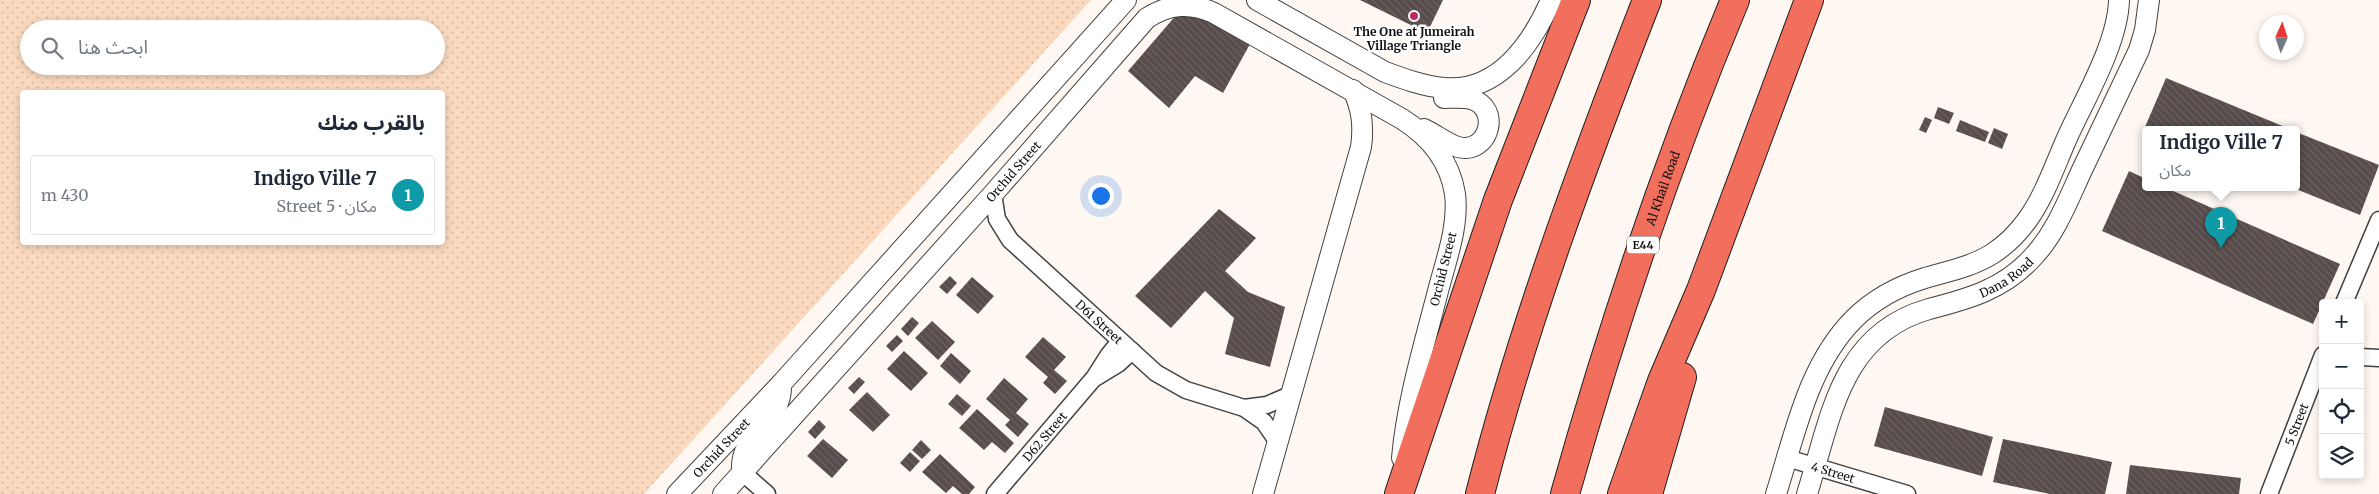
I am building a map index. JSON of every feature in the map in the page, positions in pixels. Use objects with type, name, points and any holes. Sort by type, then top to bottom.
[{"type":"highway","points":[[1399,494],[1495,208],[1576,0]]},
{"type":"highway","points":[[1480,494],[1532,314],[1584,164],[1647,0]]},
{"type":"highway","name":"Al Khail Road","points":[[1566,494],[1634,272],[1694,104],[1735,0]]},
{"type":"highway","points":[[1622,494],[1662,381],[1701,290],[1809,0]]},
{"type":"highway","points":[[1648,494],[1691,351],[1697,324],[1701,290]]},
{"type":"street","name":"Orchid Street","points":[[677,494],[780,384],[1126,0]]},
{"type":"street","points":[[1257,0],[1385,72],[1403,86],[1424,96],[1476,101],[1486,110],[1490,123],[1489,129],[1482,141],[1464,148],[1457,147],[1402,119]]},
{"type":"street","points":[[1385,72],[1407,80],[1445,88],[1464,87],[1483,81],[1502,70],[1518,56],[1533,38],[1551,0]]},
{"type":"street","name":"Dana Road","points":[[1776,494],[1819,367],[1829,350],[1855,318],[1888,293],[1907,284],[1962,268],[1992,254],[2018,232],[2028,219],[2044,189],[2108,48],[2117,20],[2119,0]]},
{"type":"street","name":"Dana Road","points":[[1807,494],[1848,372],[1859,355],[1874,338],[1887,328],[1914,314],[1972,298],[1989,291],[2019,271],[2044,244],[2062,213],[2139,50],[2145,30],[2149,0]]},
{"type":"street","name":"Orchid Street","points":[[723,494],[994,194],[1147,18],[1168,7],[1192,5],[1209,10],[1402,119],[1424,135],[1441,156],[1452,180],[1456,207],[1453,234],[1415,378],[1408,416],[1399,494]]},
{"type":"street","points":[[1263,494],[1362,147],[1361,112],[1353,90]]},
{"type":"street","name":"D61 Street","points":[[994,194],[998,219],[1010,240],[1156,374],[1186,390],[1244,408],[1264,422],[1277,441]]},
{"type":"street","points":[[2346,299],[2379,220]]},
{"type":"street","name":"D62 Street","points":[[995,494],[1094,378],[1113,368],[1126,346]]},
{"type":"street","points":[[2364,357],[2379,358]]},
{"type":"street","name":"5 Street","points":[[2269,494],[2319,365]]},
{"type":"street","points":[[767,494],[742,472],[744,450],[775,411],[780,398],[780,384]]},
{"type":"street","name":"D61 Street","points":[[1244,408],[1267,405],[1290,395]]},
{"type":"street","name":"4 Street","points":[[1787,458],[1907,494]]},
{"type":"sand","points":[[0,0],[1091,0],[644,494],[0,494]]},
{"type":"building","name":"The One at Jumeirah Village Triangle","points":[[1360,0],[1443,0],[1427,33]]},
{"type":"building","points":[[1184,6],[1250,44],[1223,93],[1195,76],[1169,108],[1128,71]]},
{"type":"building","points":[[2166,78],[2283,126],[2145,126]]},
{"type":"building","points":[[1938,107],[1954,113],[1949,124],[1934,118]]},
{"type":"building","points":[[1925,117],[1932,120],[1926,133],[1919,130]]},
{"type":"building","points":[[1960,120],[1989,132],[1985,142],[1956,131]]},
{"type":"building","points":[[1994,128],[2008,134],[2002,149],[1988,143]]},
{"type":"building","points":[[2300,134],[2379,165],[2360,215],[2300,191]]},
{"type":"building","points":[[2129,171],[2142,177],[2142,191],[2173,191],[2340,264],[2324,299],[2319,299],[2319,311],[2313,324],[2102,231]]},
{"type":"building","points":[[1219,209],[1256,238],[1225,271],[1248,292],[1285,307],[1270,367],[1225,354],[1234,318],[1205,291],[1171,328],[1135,296]]},
{"type":"building","points":[[950,276],[957,283],[947,294],[939,287]]},
{"type":"building","points":[[972,277],[994,296],[978,314],[956,295]]},
{"type":"building","points":[[912,317],[919,323],[908,336],[901,329]]},
{"type":"building","points":[[932,321],[955,342],[938,360],[915,338]]},
{"type":"building","points":[[897,335],[903,341],[892,352],[886,346]]},
{"type":"building","points":[[1043,337],[1066,357],[1054,370],[1067,381],[1055,394],[1043,383],[1048,377],[1025,357]]},
{"type":"building","points":[[904,351],[928,373],[911,391],[887,369]]},
{"type":"building","points":[[951,353],[971,371],[960,384],[940,366]]},
{"type":"building","points":[[859,377],[865,382],[854,394],[848,388]]},
{"type":"building","points":[[1004,378],[1028,399],[1016,413],[1029,424],[1018,437],[1005,425],[1010,420],[986,399]]},
{"type":"building","points":[[867,392],[890,415],[873,432],[849,410]]},
{"type":"building","points":[[957,394],[971,406],[962,416],[948,404]]},
{"type":"building","points":[[1885,407],[1993,437],[1982,476],[1874,446]]},
{"type":"building","points":[[977,409],[1014,443],[1005,453],[992,442],[984,450],[959,428]]},
{"type":"building","points":[[819,420],[826,427],[815,439],[808,432]]},
{"type":"building","points":[[823,439],[848,460],[832,478],[807,456]]},
{"type":"building","points":[[2003,439],[2112,462],[2105,494],[2050,494],[1993,482]]},
{"type":"building","points":[[921,440],[931,450],[922,459],[912,450]]},
{"type":"building","points":[[910,452],[920,461],[910,472],[900,463]]},
{"type":"building","points":[[940,454],[975,487],[969,494],[962,494],[953,486],[946,493],[922,472]]},
{"type":"building","points":[[2130,465],[2241,478],[2239,494],[2126,494]]},
{"type":"place","name":"The One at Jumeirah Village Triangle","points":[[1414,16]]},
{"type":"place","name":"Indigo Ville 7","points":[[2221,248]]}]
